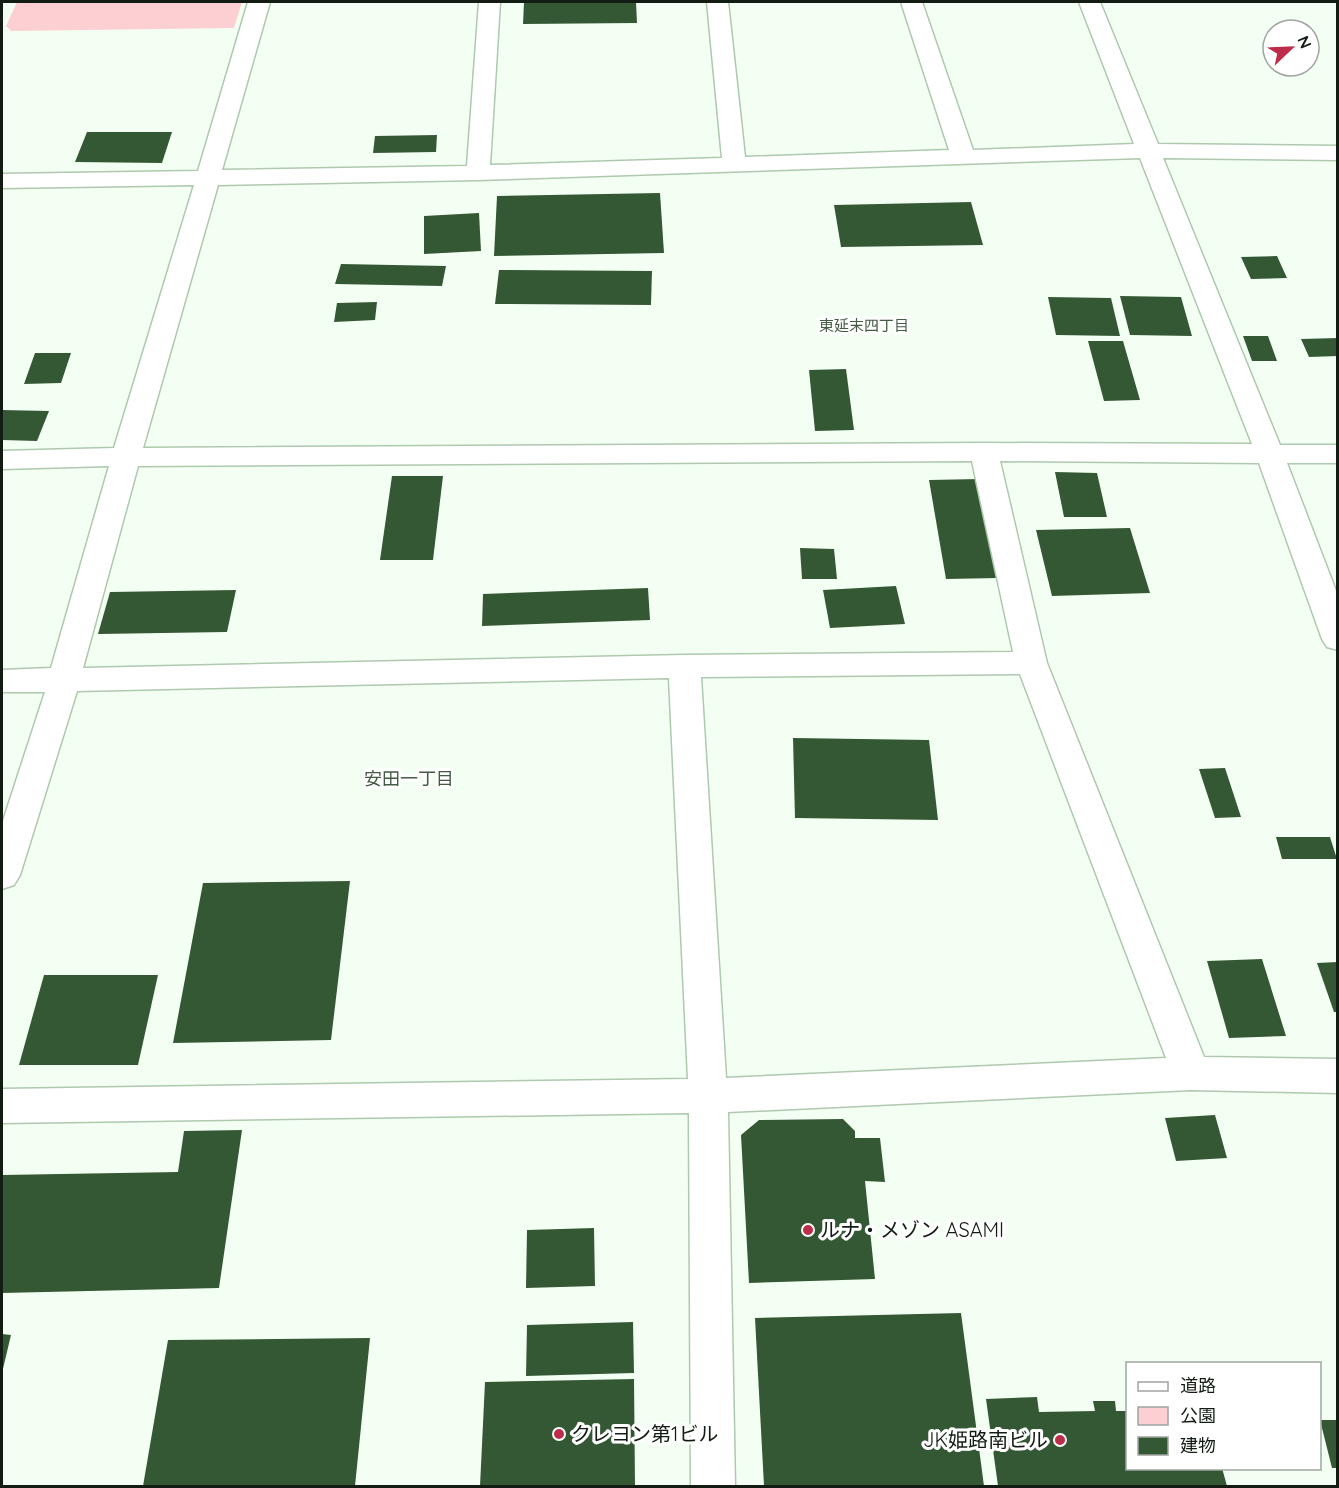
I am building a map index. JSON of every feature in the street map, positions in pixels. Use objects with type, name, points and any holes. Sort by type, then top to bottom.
[{"type":"street","points":[[2,875],[64,681],[126,457],[259,2]]},
{"type":"street","points":[[478,172],[489,2]]},
{"type":"street","points":[[717,2],[734,163]]},
{"type":"street","points":[[911,2],[964,159]]},
{"type":"street","points":[[1089,2],[1270,454],[1338,639]]},
{"type":"street","points":[[2,181],[478,172],[734,163],[964,159],[1149,151],[1338,153]]},
{"type":"street","points":[[984,452],[1031,663],[1191,1073]]},
{"type":"street","points":[[2,460],[126,457],[984,452],[1338,454]]},
{"type":"street","points":[[2,681],[684,666],[1031,663]]},
{"type":"street","points":[[684,666],[708,1096],[713,1486]]},
{"type":"street","points":[[2,1106],[708,1096],[1191,1073],[1338,1076]]},
{"type":"green space","points":[[17,2],[242,2],[234,28],[11,31],[6,26]]},
{"type":"building","points":[[524,2],[636,2],[637,23],[523,24]]},
{"type":"building","points":[[87,132],[172,132],[162,163],[75,162]]},
{"type":"building","points":[[437,135],[436,152],[373,153],[375,136]]},
{"type":"building","points":[[660,193],[664,253],[494,256],[497,196]]},
{"type":"building","points":[[971,202],[983,245],[841,247],[834,205]]},
{"type":"building","points":[[479,213],[481,251],[424,254],[424,216]]},
{"type":"building","points":[[1277,256],[1287,278],[1251,279],[1241,257]]},
{"type":"building","points":[[341,264],[446,266],[442,286],[335,284]]},
{"type":"building","points":[[499,270],[652,271],[651,305],[495,304]]},
{"type":"building","points":[[1120,296],[1181,297],[1192,336],[1130,335]]},
{"type":"building","points":[[1048,297],[1111,298],[1120,336],[1056,335]]},
{"type":"building","points":[[377,302],[375,320],[334,322],[337,303]]},
{"type":"building","points":[[1243,336],[1268,336],[1277,361],[1252,361]]},
{"type":"building","points":[[1338,338],[1338,356],[1309,357],[1301,339]]},
{"type":"building","points":[[1088,341],[1123,341],[1140,400],[1104,401]]},
{"type":"building","points":[[35,353],[71,353],[61,383],[24,384]]},
{"type":"building","points":[[846,369],[854,430],[815,431],[809,370]]},
{"type":"building","points":[[2,410],[49,411],[37,441],[2,440]]},
{"type":"building","points":[[1055,472],[1097,473],[1107,517],[1064,517]]},
{"type":"building","points":[[392,476],[443,476],[433,560],[380,560]]},
{"type":"building","points":[[979,479],[999,578],[946,579],[929,480]]},
{"type":"building","points":[[1130,528],[1150,593],[1052,596],[1036,530]]},
{"type":"building","points":[[800,548],[834,549],[837,579],[802,579]]},
{"type":"building","points":[[896,586],[905,624],[830,628],[823,590]]},
{"type":"building","points":[[648,588],[650,620],[482,626],[483,594]]},
{"type":"building","points":[[236,590],[227,632],[98,634],[110,592]]},
{"type":"building","points":[[793,738],[929,740],[938,820],[795,818]]},
{"type":"building","points":[[1225,768],[1241,817],[1215,818],[1199,769]]},
{"type":"building","points":[[1276,837],[1330,837],[1337,859],[1282,859]]},
{"type":"building","points":[[350,881],[331,1040],[173,1043],[203,883]]},
{"type":"building","points":[[1262,959],[1286,1036],[1229,1038],[1207,961]]},
{"type":"building","points":[[1338,962],[1338,1012],[1334,1012],[1317,963]]},
{"type":"building","points":[[44,975],[158,975],[138,1065],[19,1065]]},
{"type":"building","points":[[1215,1115],[1227,1158],[1176,1161],[1165,1118]]},
{"type":"building","name":"ルナ・メゾン ASAMI","points":[[843,1119],[855,1131],[855,1138],[880,1138],[885,1182],[865,1181],[875,1279],[749,1283],[741,1135],[759,1120]]},
{"type":"building","points":[[242,1130],[219,1288],[2,1293],[2,1175],[178,1172],[184,1131]]},
{"type":"building","points":[[594,1228],[595,1286],[526,1288],[527,1230]]},
{"type":"building","points":[[961,1313],[984,1486],[764,1486],[755,1318]]},
{"type":"building","points":[[633,1322],[634,1373],[526,1376],[527,1325]]},
{"type":"building","points":[[2,1334],[11,1335],[2,1373]]},
{"type":"building","points":[[370,1338],[355,1486],[143,1486],[168,1340]]},
{"type":"building","name":"クレヨン第1ビル","points":[[634,1379],[635,1486],[480,1486],[485,1382]]},
{"type":"building","name":"JK姫路南ビル","points":[[1037,1397],[1039,1412],[1095,1411],[1093,1401],[1115,1401],[1116,1411],[1126,1411],[1126,1470],[1223,1470],[1227,1486],[998,1486],[986,1399]]},
{"type":"building","points":[[1321,1420],[1338,1420],[1338,1468],[1332,1468]]},
{"type":"place","name":"ルナ・メゾン ASAMI","points":[[808,1230]]},
{"type":"place","name":"クレヨン第1ビル","points":[[559,1434]]},
{"type":"place","name":"JK姫路南ビル","points":[[1060,1440]]},
{"type":"district","name":"東延末四丁目","points":[[864,326]]},
{"type":"district","name":"安田一丁目","points":[[409,779]]}]
